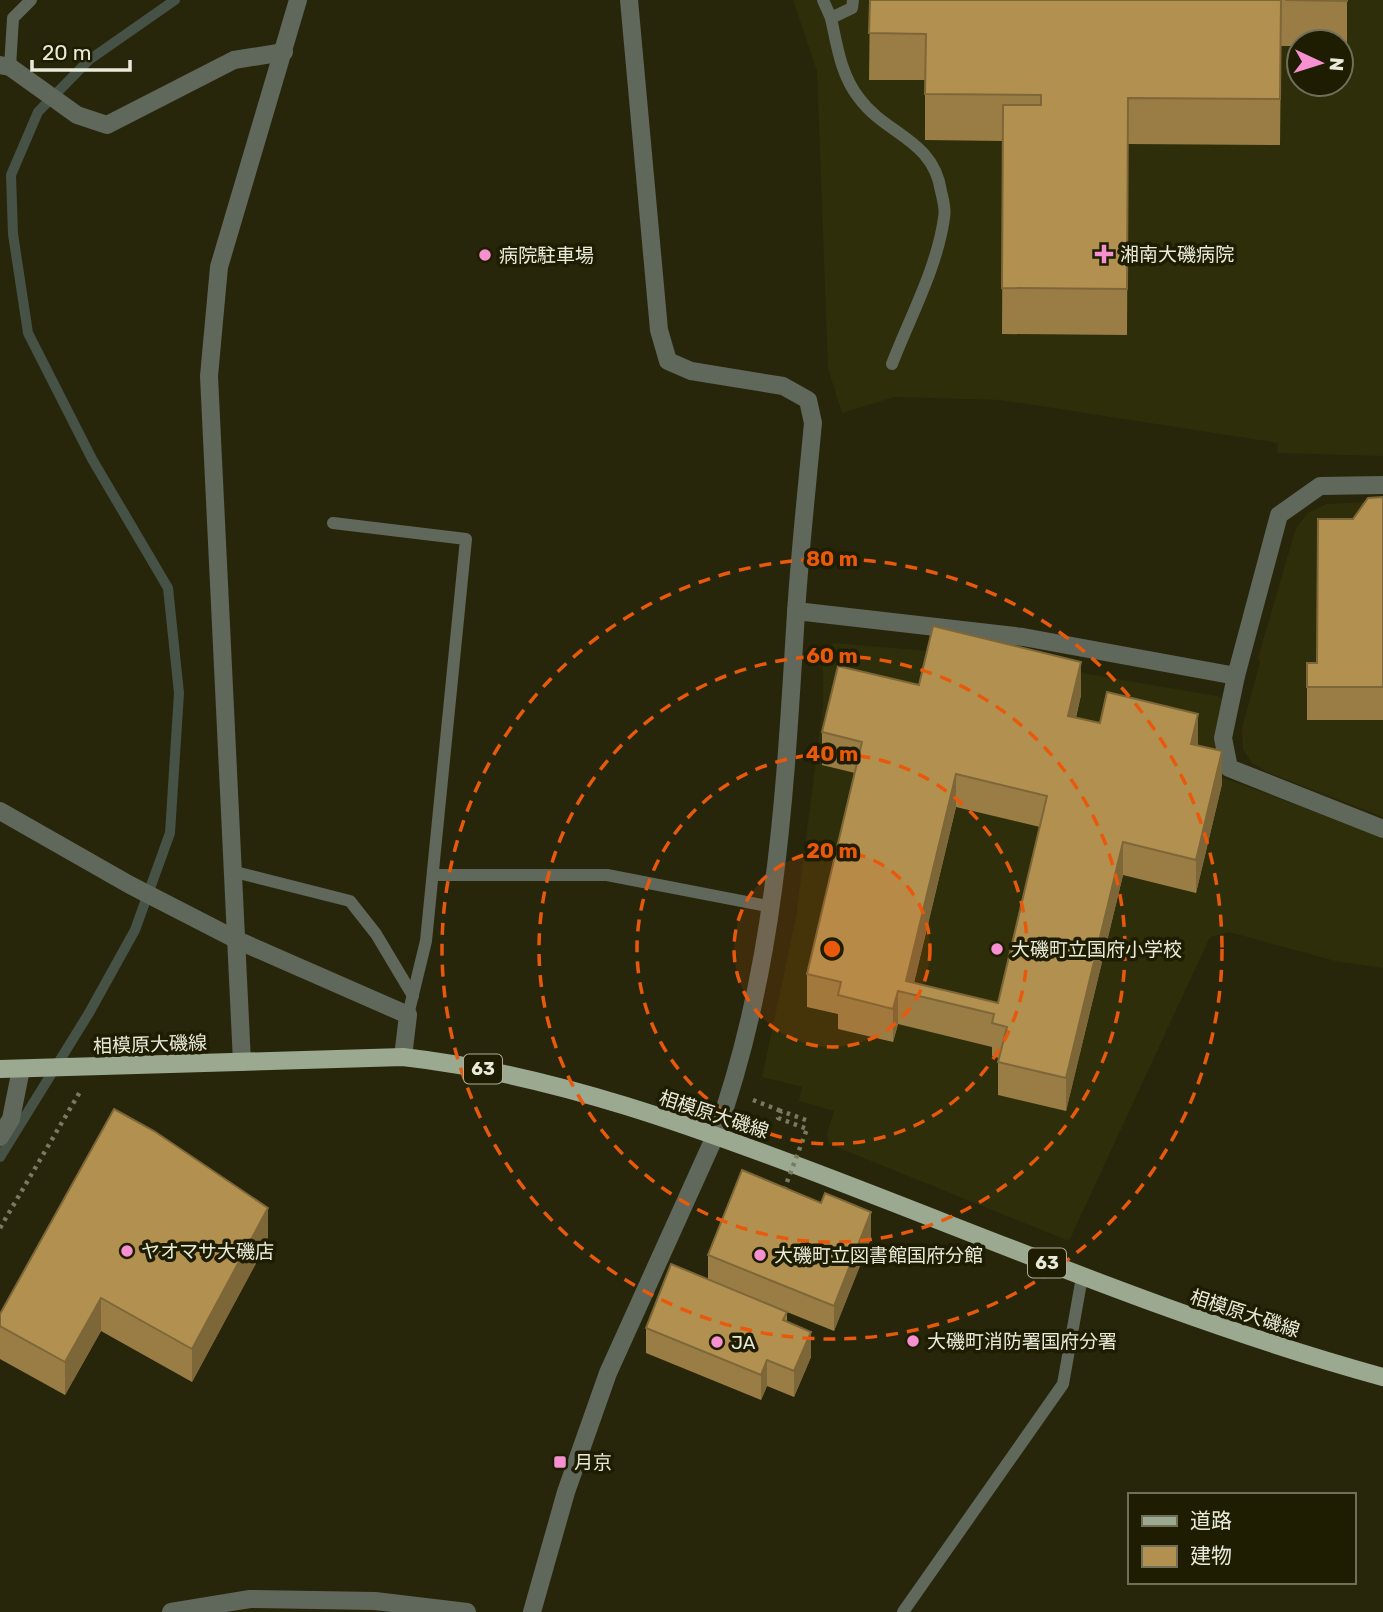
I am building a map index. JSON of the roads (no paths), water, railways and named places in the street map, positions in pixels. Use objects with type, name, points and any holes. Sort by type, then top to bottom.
[{"type":"main road","name":"相模原大磯線","points":[[0,1069],[403,1057],[473,1066],[716,1134],[1082,1277],[1264,1343],[1383,1377]]},
{"type":"street","points":[[242,1062],[209,376],[219,267],[298,0]]},
{"type":"street","points":[[533,1612],[566,1492],[608,1373],[716,1134],[729,1097],[758,987],[773,906],[788,769],[796,611],[813,424],[808,400],[783,386],[691,371],[668,361],[659,330],[629,0]]},
{"type":"street","points":[[5,66],[76,115],[107,125],[234,60],[284,52]]},
{"type":"street","points":[[1383,485],[1320,486],[1279,515],[1236,676],[1223,738],[1229,768],[1383,829]]},
{"type":"street","points":[[796,611],[1023,637],[1236,676]]},
{"type":"street","points":[[0,811],[130,885],[237,940],[408,1015],[403,1057]]},
{"type":"street","points":[[0,1137],[11,1119],[21,1069]]},
{"type":"street","points":[[171,1612],[250,1599],[375,1601],[467,1612]]},
{"type":"lane","points":[[5,66],[13,18],[31,0]]},
{"type":"lane","points":[[823,0],[831,18],[841,66],[857,97],[872,114],[920,147],[930,160],[940,183],[945,214],[939,242],[892,364]]},
{"type":"lane","points":[[831,18],[852,8],[853,0]]},
{"type":"lane","points":[[334,523],[466,538],[426,941],[408,1015]]},
{"type":"lane","points":[[231,871],[327,892],[350,901],[376,934],[413,996]]},
{"type":"lane","points":[[433,875],[607,875],[773,906]]},
{"type":"lane","points":[[902,1612],[1063,1384],[1082,1277]]},
{"type":"waterway","points":[[0,1157],[89,1013],[135,930],[170,833],[179,693],[168,588],[92,459],[28,333],[13,234],[11,175],[38,112],[89,60],[175,0]]},
{"type":"place","name":"湘南大磯病院","points":[[1104,254]]},
{"type":"place","name":"病院駐車場","points":[[485,255]]},
{"type":"place","name":"大磯町立国府小学校","points":[[997,949]]},
{"type":"place","name":"ヤオマサ大磯店","points":[[127,1251]]},
{"type":"place","name":"大磯町立図書館国府分館","points":[[760,1255]]},
{"type":"place","name":"大磯町消防署国府分署","points":[[913,1341]]},
{"type":"place","name":"JA","points":[[717,1342]]},
{"type":"place","name":"月京","points":[[560,1462]]}]
